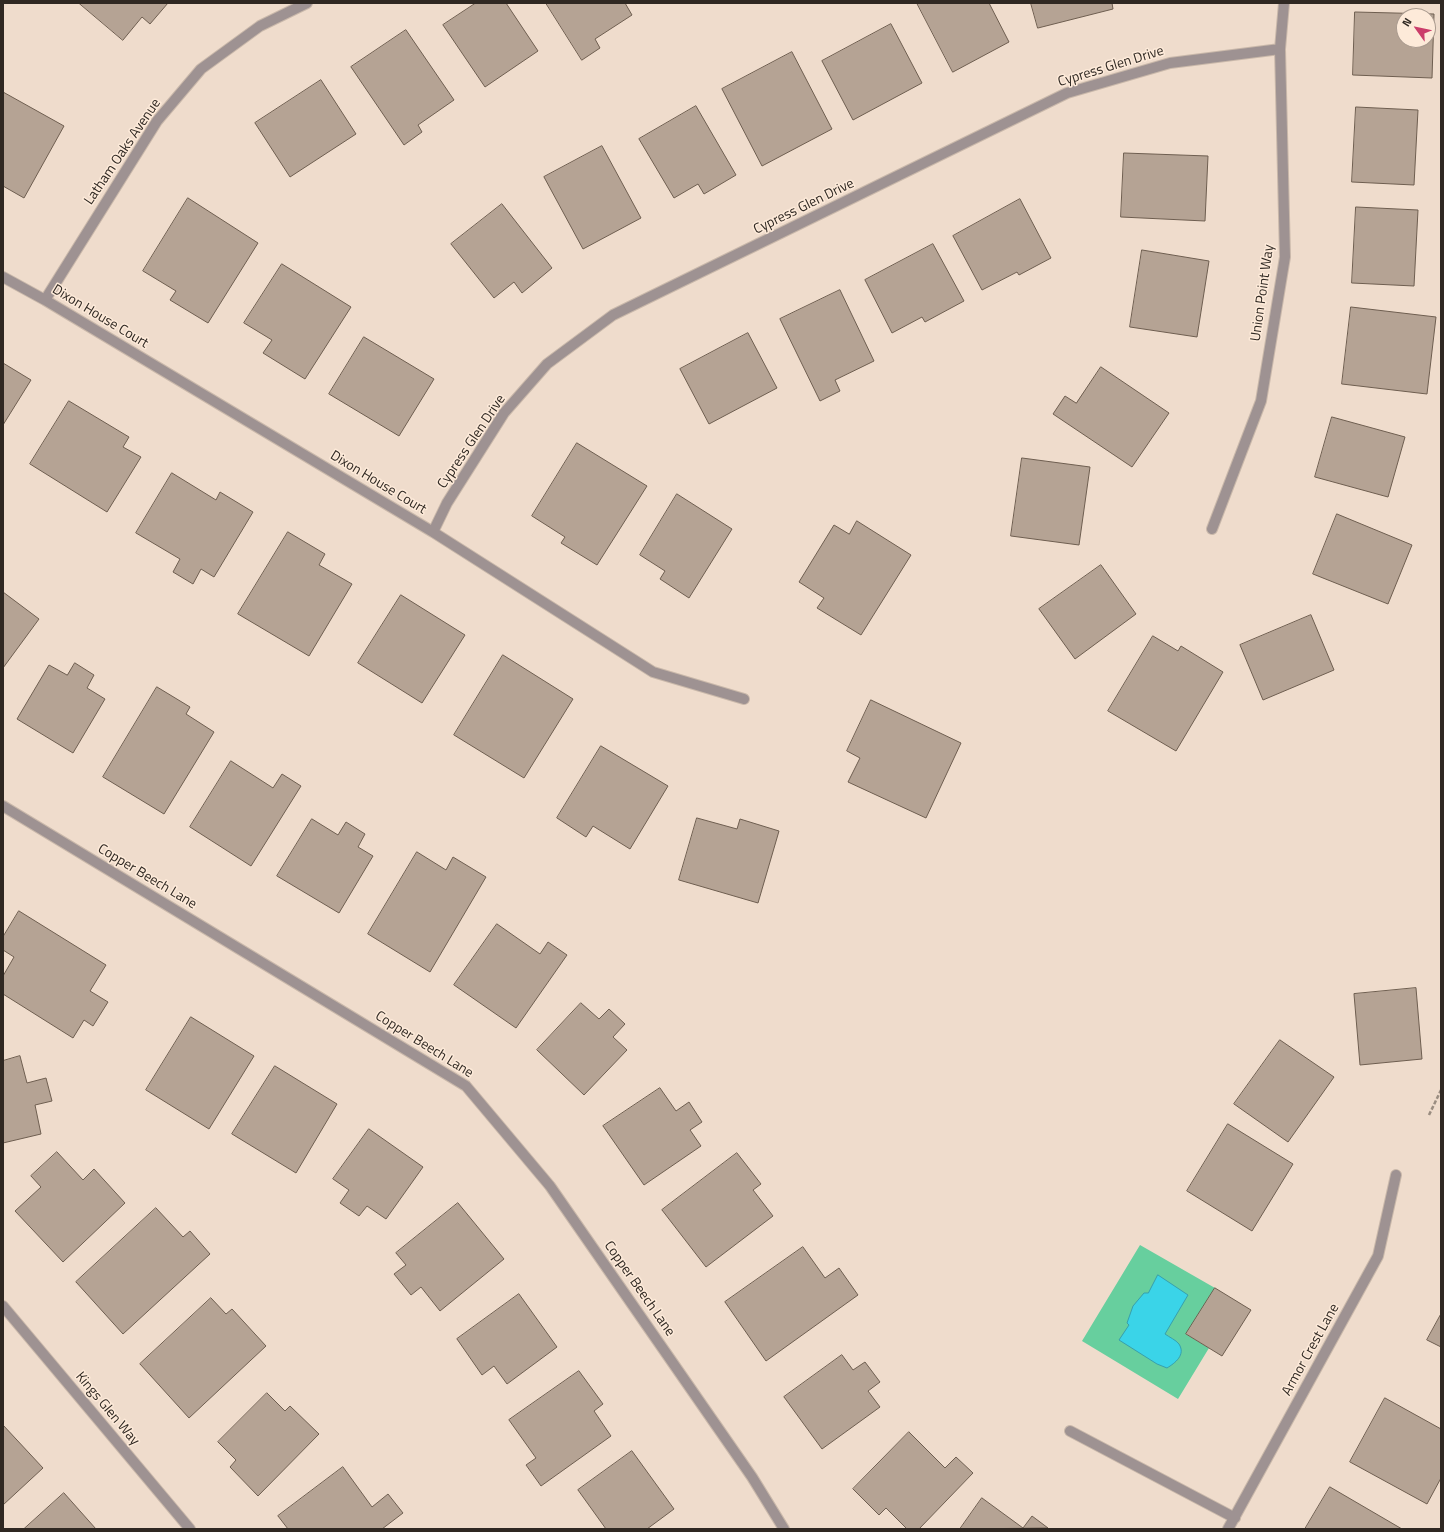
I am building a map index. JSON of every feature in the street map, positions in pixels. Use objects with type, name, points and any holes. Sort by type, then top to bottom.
[{"type":"street","name":"Latham Oaks Avenue","points":[[45,300],[157,121],[201,69],[260,26],[307,3]]},
{"type":"street","name":"Union Point Way","points":[[1212,529],[1261,401],[1285,257],[1280,49],[1284,3]]},
{"type":"street","name":"Cypress Glen Drive","points":[[432,532],[448,503],[504,413],[547,364],[613,315],[1067,93],[1170,63],[1280,49]]},
{"type":"street","name":"Dixon House Court","points":[[3,277],[45,300],[432,532],[653,672],[744,699]]},
{"type":"street","name":"Copper Beech Lane","points":[[3,806],[466,1086],[550,1186],[752,1477],[784,1529]]},
{"type":"street","name":"Armor Crest Lane","points":[[1228,1529],[1378,1256],[1396,1175]]},
{"type":"street","name":"Kings Glen Way","points":[[3,1306],[190,1529]]},
{"type":"street","points":[[1070,1431],[1235,1518]]},
{"type":"path","points":[[1429,1115],[1441,1090]]},
{"type":"green space","points":[[1140,1245],[1215,1288],[1186,1334],[1209,1348],[1178,1399],[1082,1341]]},
{"type":"water","points":[[1158,1275],[1188,1295],[1165,1334],[1178,1343],[1181,1348],[1179,1358],[1167,1368],[1157,1364],[1119,1340],[1129,1325],[1127,1323],[1133,1306],[1144,1293],[1148,1293]]},
{"type":"building","points":[[79,3],[168,3],[150,24],[142,17],[123,40]]},
{"type":"building","points":[[476,3],[506,3],[538,51],[485,87],[443,25]]},
{"type":"building","points":[[546,3],[625,3],[632,15],[595,39],[600,48],[582,60]]},
{"type":"building","points":[[917,3],[989,3],[1009,42],[953,72]]},
{"type":"building","points":[[1031,3],[1112,3],[1113,9],[1038,28]]},
{"type":"building","points":[[1355,12],[1396,13],[1396,48],[1433,48],[1432,78],[1353,75]]},
{"type":"building","points":[[891,24],[922,83],[853,120],[822,61]]},
{"type":"building","points":[[406,30],[454,100],[418,125],[422,132],[404,145],[351,67]]},
{"type":"building","points":[[792,52],[832,129],[762,166],[722,89]]},
{"type":"building","points":[[321,80],[356,134],[290,177],[255,123]]},
{"type":"building","points":[[3,92],[64,126],[24,198],[3,186]]},
{"type":"building","points":[[696,106],[736,175],[704,194],[698,184],[674,198],[639,139]]},
{"type":"building","points":[[1356,107],[1418,110],[1414,185],[1352,182]]},
{"type":"building","points":[[602,146],[641,218],[583,249],[544,177]]},
{"type":"building","points":[[1124,153],[1208,156],[1205,221],[1121,217]]},
{"type":"building","points":[[188,198],[258,243],[208,323],[170,300],[176,291],[143,271]]},
{"type":"building","points":[[1020,199],[1051,258],[1019,275],[1017,272],[982,290],[953,236]]},
{"type":"building","points":[[502,204],[552,268],[522,293],[514,282],[494,298],[451,244]]},
{"type":"building","points":[[1356,207],[1418,210],[1414,286],[1352,283]]},
{"type":"building","points":[[933,244],[964,301],[925,322],[922,317],[892,333],[865,280]]},
{"type":"building","points":[[1142,250],[1209,261],[1197,337],[1130,327]]},
{"type":"building","points":[[282,264],[351,307],[305,379],[263,353],[272,340],[244,323]]},
{"type":"building","points":[[840,290],[874,361],[835,380],[840,391],[820,401],[780,319]]},
{"type":"building","points":[[1351,307],[1436,317],[1427,394],[1342,384]]},
{"type":"building","points":[[748,333],[777,388],[709,424],[680,369]]},
{"type":"building","points":[[364,337],[434,379],[399,436],[329,394]]},
{"type":"building","points":[[3,363],[31,380],[3,425]]},
{"type":"building","points":[[1101,367],[1169,413],[1132,467],[1053,414],[1065,396],[1076,403]]},
{"type":"building","points":[[69,401],[129,437],[123,447],[141,457],[107,512],[30,464]]},
{"type":"building","points":[[1332,417],[1405,437],[1388,497],[1315,477]]},
{"type":"building","points":[[577,443],[647,486],[597,565],[561,543],[565,537],[532,516]]},
{"type":"building","points":[[1022,458],[1090,467],[1079,545],[1011,536]]},
{"type":"building","points":[[172,473],[216,500],[220,492],[253,512],[214,577],[201,569],[193,584],[173,572],[180,559],[136,533]]},
{"type":"building","points":[[677,494],[732,529],[689,598],[660,579],[665,571],[640,555]]},
{"type":"building","points":[[1337,514],[1412,545],[1388,604],[1313,574]]},
{"type":"building","points":[[857,521],[911,555],[861,635],[817,608],[824,598],[799,582],[834,525],[849,534]]},
{"type":"building","points":[[288,532],[325,554],[319,565],[352,584],[309,656],[238,614]]},
{"type":"building","points":[[1101,565],[1136,614],[1075,659],[1039,609]]},
{"type":"building","points":[[3,592],[39,619],[3,668]]},
{"type":"building","points":[[401,595],[465,635],[422,703],[358,663]]},
{"type":"building","points":[[1311,615],[1334,670],[1263,700],[1240,645]]},
{"type":"building","points":[[1153,636],[1178,651],[1181,646],[1223,672],[1176,751],[1108,711]]},
{"type":"building","points":[[503,655],[573,699],[524,778],[454,735]]},
{"type":"building","points":[[75,663],[94,675],[87,688],[105,699],[73,753],[17,719],[49,665],[67,675]]},
{"type":"building","points":[[157,687],[190,707],[186,714],[214,732],[164,814],[103,777]]},
{"type":"building","points":[[871,700],[961,743],[926,818],[848,782],[860,758],[847,751]]},
{"type":"building","points":[[601,746],[668,786],[630,849],[593,826],[586,837],[557,818]]},
{"type":"building","points":[[231,761],[273,788],[282,774],[301,786],[251,866],[190,827]]},
{"type":"building","points":[[697,818],[737,829],[740,819],[779,831],[758,903],[679,880]]},
{"type":"building","points":[[312,819],[338,835],[346,822],[365,834],[358,847],[373,856],[339,913],[277,876]]},
{"type":"building","points":[[417,852],[446,870],[453,857],[486,877],[430,972],[368,934]]},
{"type":"building","points":[[19,911],[106,965],[90,991],[108,1002],[93,1026],[84,1020],[73,1038],[3,994],[3,976],[14,957],[3,950],[3,937]]},
{"type":"building","points":[[497,924],[540,954],[548,942],[567,955],[516,1028],[454,985]]},
{"type":"building","points":[[1416,988],[1422,1059],[1360,1065],[1354,994]]},
{"type":"building","points":[[581,1003],[599,1019],[609,1009],[625,1024],[613,1037],[627,1050],[584,1095],[537,1050]]},
{"type":"building","points":[[191,1017],[254,1056],[209,1129],[146,1090]]},
{"type":"building","points":[[1280,1040],[1334,1077],[1288,1142],[1234,1104]]},
{"type":"building","points":[[20,1056],[27,1083],[46,1078],[52,1101],[35,1105],[41,1134],[3,1143],[3,1061]]},
{"type":"building","points":[[275,1066],[337,1104],[296,1173],[232,1134]]},
{"type":"building","points":[[660,1088],[676,1111],[689,1102],[702,1122],[690,1130],[701,1146],[644,1185],[603,1126]]},
{"type":"building","points":[[1228,1124],[1293,1164],[1252,1231],[1187,1191]]},
{"type":"building","points":[[369,1129],[423,1167],[386,1219],[367,1206],[359,1216],[340,1203],[349,1190],[333,1179]]},
{"type":"building","points":[[57,1152],[83,1180],[94,1169],[125,1203],[63,1262],[15,1211],[41,1187],[31,1176]]},
{"type":"building","points":[[737,1153],[761,1184],[753,1190],[773,1216],[706,1267],[662,1210]]},
{"type":"building","points":[[458,1203],[504,1259],[440,1311],[421,1287],[411,1295],[394,1274],[406,1265],[396,1253]]},
{"type":"building","points":[[156,1208],[183,1237],[190,1231],[210,1254],[123,1334],[76,1282]]},
{"type":"building","points":[[803,1247],[825,1278],[839,1268],[858,1295],[766,1361],[725,1302]]},
{"type":"building","points":[[1215,1288],[1251,1310],[1222,1356],[1186,1334]]},
{"type":"building","points":[[519,1294],[557,1347],[507,1384],[494,1366],[482,1375],[457,1339]]},
{"type":"building","points":[[211,1298],[226,1314],[232,1309],[266,1346],[189,1418],[140,1364]]},
{"type":"building","points":[[1441,1314],[1441,1347],[1427,1340]]},
{"type":"building","points":[[842,1355],[853,1370],[865,1362],[880,1382],[868,1391],[880,1407],[822,1449],[784,1397]]},
{"type":"building","points":[[579,1371],[603,1404],[594,1411],[611,1436],[541,1486],[526,1465],[536,1458],[509,1420]]},
{"type":"building","points":[[267,1393],[285,1411],[290,1406],[319,1434],[258,1496],[230,1467],[236,1460],[218,1442]]},
{"type":"building","points":[[1385,1398],[1441,1429],[1441,1478],[1427,1504],[1350,1462]]},
{"type":"building","points":[[3,1425],[43,1468],[3,1505]]},
{"type":"building","points":[[909,1432],[945,1468],[956,1457],[973,1473],[919,1529],[907,1529],[886,1508],[879,1515],[853,1489]]},
{"type":"building","points":[[632,1451],[674,1509],[647,1529],[606,1529],[578,1490]]},
{"type":"building","points":[[343,1467],[372,1507],[388,1494],[403,1513],[382,1529],[288,1529],[278,1516]]},
{"type":"building","points":[[1330,1487],[1402,1529],[1305,1529]]},
{"type":"building","points":[[64,1493],[96,1529],[24,1529]]},
{"type":"building","points":[[982,1498],[1023,1528],[1032,1516],[1048,1528],[960,1529]]}]
